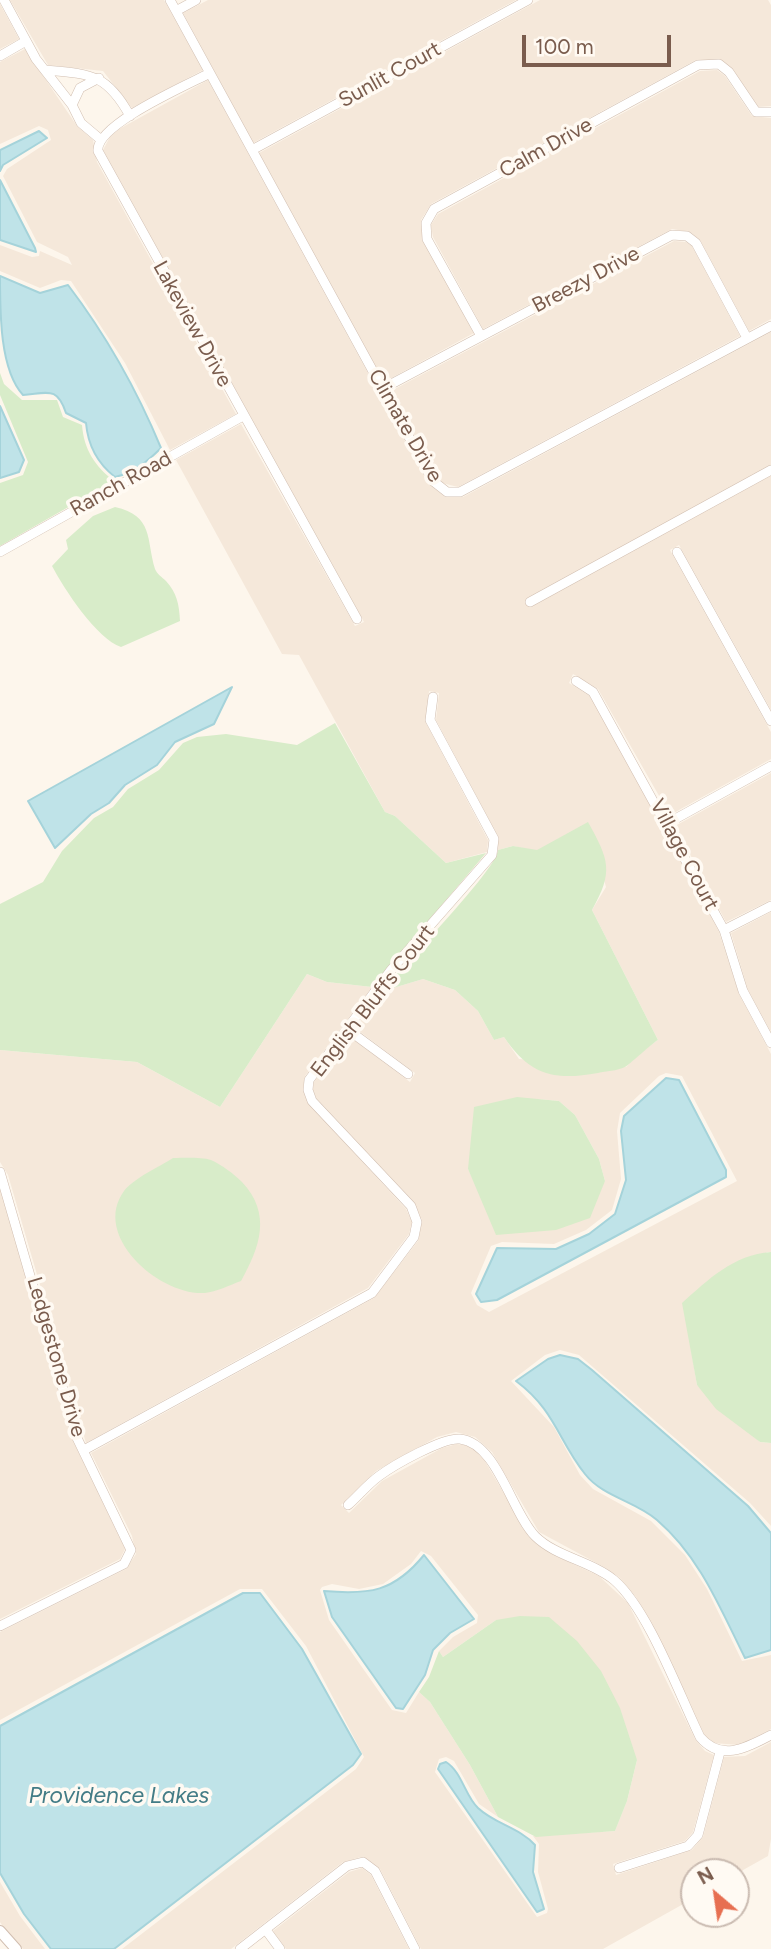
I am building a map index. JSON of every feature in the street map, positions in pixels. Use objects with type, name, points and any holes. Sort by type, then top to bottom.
[{"type":"street","points":[[4,0],[26,41],[86,129],[100,139],[108,128],[210,73],[170,0]]},
{"type":"street","points":[[176,11],[195,0]]},
{"type":"street","name":"Sunlit Court","points":[[252,150],[528,0]]},
{"type":"street","points":[[0,56],[26,41]]},
{"type":"street","name":"Calm Drive","points":[[481,336],[428,239],[426,223],[434,209],[698,65],[719,64],[729,72],[756,112],[771,112]]},
{"type":"street","points":[[46,70],[100,78],[115,92],[130,116]]},
{"type":"street","name":"Climate Drive","points":[[210,73],[382,390],[439,488],[454,494],[771,326]]},
{"type":"street","points":[[72,105],[80,88],[100,78]]},
{"type":"street","name":"Lakeview Drive","points":[[100,139],[97,144],[101,159],[357,619]]},
{"type":"street","name":"Breezy Drive","points":[[382,390],[672,235],[687,236],[696,243],[747,338]]},
{"type":"street","name":"Ranch Road","points":[[0,552],[243,416]]},
{"type":"street","points":[[530,603],[771,470]]},
{"type":"street","points":[[677,552],[771,721]]},
{"type":"street","name":"Village Court","points":[[576,681],[593,692],[668,823],[724,930],[743,992],[771,1043]]},
{"type":"street","name":"English Bluffs Court","points":[[84,1450],[372,1293],[414,1237],[417,1222],[411,1206],[312,1101],[308,1090],[309,1080],[391,970],[492,855],[494,839],[430,720],[433,697]]},
{"type":"street","points":[[668,823],[771,766]]},
{"type":"street","points":[[724,930],[771,906]]},
{"type":"street","points":[[348,1029],[408,1074]]},
{"type":"street","name":"Ledgestone Drive","points":[[0,1172],[77,1438],[131,1550],[124,1564],[0,1626]]},
{"type":"street","points":[[348,1506],[379,1476],[440,1442],[456,1438],[472,1441],[487,1454],[536,1536],[601,1571],[615,1581],[632,1600],[700,1737],[709,1748],[720,1752],[742,1750],[771,1735]]},
{"type":"street","points":[[619,1868],[688,1846],[698,1835],[720,1752]]},
{"type":"street","points":[[240,1949],[347,1866],[363,1862],[375,1871],[415,1949]]},
{"type":"street","points":[[266,1930],[280,1949]]},
{"type":"street","points":[[0,1931],[16,1949]]},
{"type":"shaded area","points":[[10,0],[164,0],[203,70],[132,108],[103,71],[48,65]]},
{"type":"shaded area","points":[[208,0],[516,0],[253,143],[183,13]]},
{"type":"shaded area","points":[[540,0],[768,0],[771,5],[771,106],[758,107],[733,70],[721,60],[696,60],[431,204],[421,220],[423,241],[474,333],[384,382],[259,153]]},
{"type":"shaded area","points":[[0,4],[19,39],[0,49]]},
{"type":"shaded area","points":[[25,49],[77,126],[93,140],[97,162],[236,414],[170,450],[125,363],[71,281],[61,280],[40,288],[0,271],[0,245],[32,257],[39,256],[40,251],[72,265],[68,257],[37,242],[3,176],[7,169],[51,140],[48,130],[39,126],[0,144],[0,62]]},
{"type":"shaded area","points":[[717,70],[725,76],[752,116],[771,118],[771,319],[749,331],[700,240],[690,232],[672,229],[483,329],[433,237],[431,225],[438,214],[700,71]]},
{"type":"shaded area","points":[[208,80],[428,483],[445,497],[463,497],[771,332],[771,710],[679,545],[670,550],[771,732],[771,759],[670,815],[598,689],[573,674],[569,683],[590,696],[664,825],[719,932],[739,994],[771,1054],[771,1252],[767,1252],[691,1349],[697,1385],[760,1442],[771,1443],[771,1526],[750,1503],[579,1355],[560,1350],[545,1355],[511,1381],[554,1427],[580,1475],[593,1489],[651,1521],[685,1555],[707,1589],[742,1661],[771,1655],[771,1729],[741,1745],[712,1743],[704,1734],[636,1597],[619,1577],[539,1532],[492,1452],[475,1437],[456,1432],[437,1437],[376,1471],[341,1505],[349,1513],[382,1481],[442,1448],[457,1444],[470,1446],[483,1458],[531,1539],[556,1556],[599,1576],[628,1603],[695,1739],[705,1751],[714,1755],[693,1832],[685,1841],[613,1864],[616,1875],[692,1850],[703,1837],[724,1757],[745,1756],[771,1742],[771,1839],[768,1856],[750,1866],[750,1858],[680,1858],[680,1906],[603,1949],[421,1949],[380,1869],[361,1857],[343,1862],[231,1949],[122,1949],[356,1769],[364,1757],[306,1646],[262,1589],[240,1589],[0,1720],[0,1632],[126,1569],[136,1554],[132,1536],[91,1453],[374,1298],[418,1241],[422,1220],[414,1202],[316,1098],[313,1090],[314,1082],[349,1036],[410,1082],[415,1073],[355,1028],[383,991],[423,979],[455,990],[478,1011],[494,1040],[504,1037],[519,1059],[626,1067],[638,1054],[658,1040],[592,910],[606,887],[588,823],[537,851],[513,846],[498,850],[498,837],[436,720],[439,693],[429,691],[426,723],[488,840],[487,852],[446,863],[395,816],[385,812],[299,655],[282,654],[176,460],[241,424],[355,626],[364,622],[103,150],[112,133]],"holes":[[[666,1073],[682,1076],[737,1181],[489,1312],[477,1305],[471,1293],[491,1246],[502,1242],[554,1244],[586,1230],[612,1210],[621,1179],[617,1131],[620,1113],[659,1076]],[[537,1099],[559,1101],[575,1115],[599,1159],[605,1181],[481,1195],[468,1169]],[[421,1551],[431,1556],[478,1615],[477,1623],[453,1637],[439,1651],[443,1657],[496,1620],[637,1760],[627,1801],[615,1831],[533,1836],[539,1844],[538,1872],[548,1909],[547,1913],[537,1917],[435,1772],[439,1759],[446,1757],[454,1761],[479,1804],[498,1817],[470,1765],[430,1702],[419,1692],[406,1713],[392,1710],[329,1620],[320,1590],[322,1587],[332,1584],[359,1589],[383,1584],[411,1564]]]},
{"type":"shaded area","points":[[674,241],[686,242],[692,246],[740,336],[458,487],[442,483],[389,392]]},
{"type":"shaded area","points":[[771,773],[771,900],[726,922],[675,826]]},
{"type":"shaded area","points":[[771,912],[771,1032],[748,990],[731,933]]},
{"type":"shaded area","points":[[307,974],[327,982],[372,987],[305,1076],[303,1089],[309,1104],[406,1209],[412,1222],[409,1234],[368,1288],[86,1443],[8,1175],[0,1162],[0,1050],[137,1062],[220,1107]]},
{"type":"shaded area","points":[[0,1186],[72,1439],[125,1549],[120,1559],[0,1619]]},
{"type":"shaded area","points":[[362,1868],[371,1875],[409,1949],[286,1949],[273,1931],[349,1872]]},
{"type":"shaded area","points":[[0,1882],[20,1916],[45,1949],[23,1949],[4,1928],[0,1922]]},
{"type":"green space","points":[[0,373],[4,384],[22,400],[57,400],[63,417],[82,425],[85,442],[92,457],[114,481],[0,546],[0,483],[23,475],[28,462],[0,395]]},
{"type":"green space","points":[[115,507],[136,516],[146,530],[155,569],[175,594],[180,621],[121,647],[92,624],[52,566],[68,549],[66,540],[93,516]]},
{"type":"green space","points":[[335,723],[385,812],[395,816],[446,863],[486,853],[372,987],[327,982],[307,974],[220,1107],[137,1062],[0,1050],[0,904],[43,882],[62,851],[94,818],[113,807],[128,789],[159,770],[183,743],[197,737],[226,734],[297,745]]},
{"type":"green space","points":[[588,822],[601,846],[606,866],[604,885],[592,910],[658,1040],[631,1063],[619,1069],[582,1075],[555,1075],[544,1072],[523,1060],[504,1037],[494,1040],[478,1011],[455,990],[423,979],[383,991],[466,897],[498,850],[513,846],[537,850]]},
{"type":"green space","points":[[517,1097],[559,1101],[575,1115],[599,1159],[605,1181],[590,1218],[556,1230],[496,1235],[468,1169],[474,1107]]},
{"type":"green space","points":[[173,1158],[211,1160],[235,1176],[251,1194],[260,1218],[260,1231],[258,1243],[241,1281],[205,1293],[187,1291],[169,1285],[151,1274],[135,1260],[123,1244],[116,1226],[116,1208],[124,1191],[140,1177]]},
{"type":"green space","points":[[771,1252],[771,1443],[760,1442],[716,1409],[697,1385],[682,1303],[733,1263]]},
{"type":"green space","points":[[520,1616],[549,1617],[577,1641],[601,1671],[620,1708],[637,1760],[627,1801],[615,1831],[536,1837],[498,1817],[470,1765],[430,1702],[419,1692],[429,1677],[439,1651],[443,1657],[496,1620]]},
{"type":"water","points":[[39,131],[47,138],[3,165],[0,171],[0,150]]},
{"type":"water","points":[[0,180],[35,248],[36,252],[0,240]]},
{"type":"water","points":[[0,276],[40,293],[68,285],[108,343],[152,426],[161,448],[146,462],[115,477],[103,466],[95,453],[86,423],[66,413],[63,404],[55,395],[23,395],[15,384],[6,356],[1,324]]},
{"type":"water","points":[[0,406],[24,460],[19,472],[0,478]]},
{"type":"water","points":[[232,687],[214,724],[175,742],[157,765],[125,785],[109,803],[91,814],[55,848],[28,801]]},
{"type":"water","points":[[666,1078],[679,1080],[726,1170],[726,1177],[497,1300],[481,1302],[476,1294],[497,1248],[556,1249],[589,1234],[615,1214],[626,1180],[621,1131],[624,1116]]},
{"type":"water","points":[[560,1355],[578,1359],[592,1370],[748,1506],[771,1533],[771,1650],[745,1658],[708,1584],[685,1550],[657,1520],[592,1482],[548,1414],[516,1381],[548,1359]]},
{"type":"water","points":[[424,1555],[474,1619],[450,1633],[433,1650],[425,1675],[403,1709],[396,1708],[332,1617],[324,1591],[354,1592],[380,1588],[402,1577]]},
{"type":"water","name":"Providence Lakes","points":[[243,1593],[260,1593],[302,1649],[361,1754],[353,1765],[114,1949],[51,1949],[24,1914],[0,1873],[0,1726]]},
{"type":"water","points":[[446,1762],[456,1772],[478,1808],[522,1834],[535,1845],[533,1872],[544,1909],[537,1912],[438,1769],[440,1764]]}]
